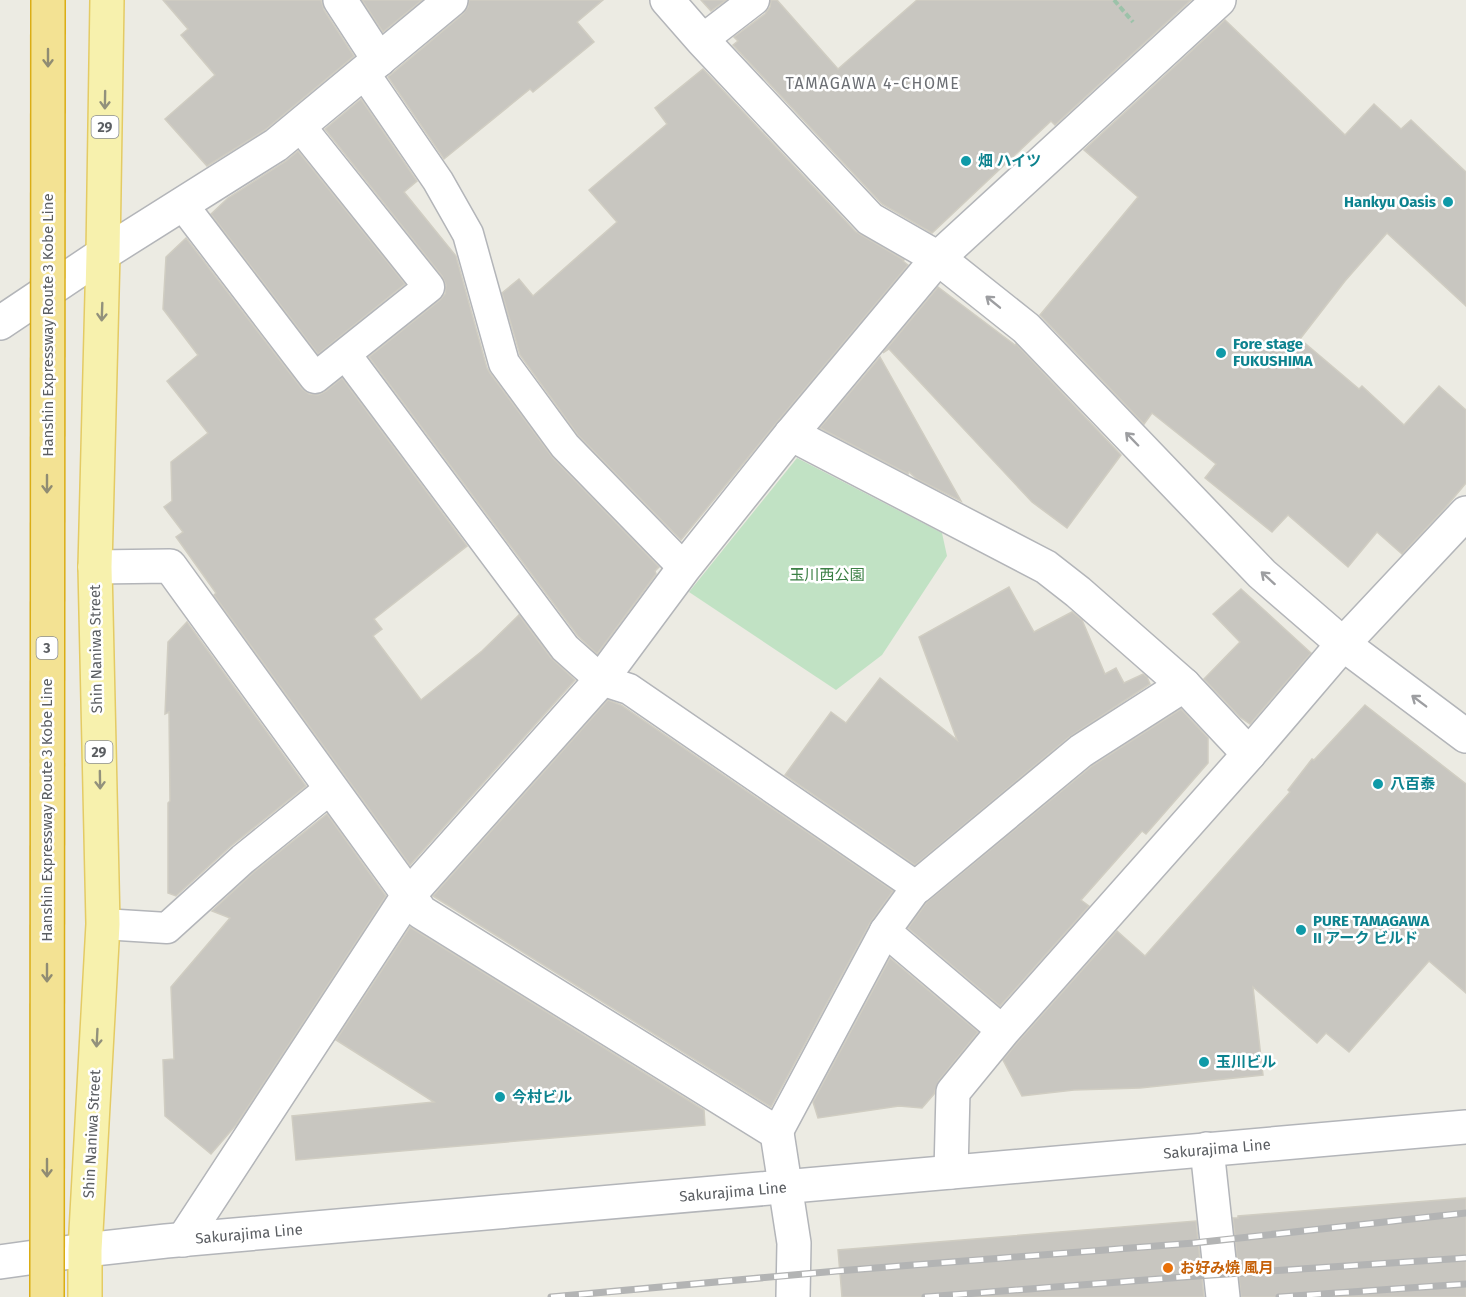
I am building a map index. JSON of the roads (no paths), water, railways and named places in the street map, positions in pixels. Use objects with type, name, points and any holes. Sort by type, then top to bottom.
[{"type":"highway","name":"Hanshin Expressway Route 3 Kobe Line","points":[[47,1297],[48,0]]},
{"type":"main road","name":"Shin Naniwa Street","points":[[85,1297],[85,1250],[103,924],[94,567],[103,254],[107,0]]},
{"type":"street","points":[[340,0],[371,66]]},
{"type":"street","points":[[0,323],[103,254],[276,145],[451,0]]},
{"type":"street","points":[[667,0],[870,219],[938,258],[1026,328],[1262,574],[1343,644],[1466,736]]},
{"type":"street","points":[[183,1240],[408,896],[601,680],[684,568],[791,434],[938,258],[1219,0]]},
{"type":"street","points":[[791,434],[1046,567],[1184,685],[1249,754]]},
{"type":"street","points":[[951,1172],[953,1092],[1003,1031],[1249,754],[1343,644],[1466,513]]},
{"type":"street","points":[[94,567],[170,566],[421,912],[777,1133],[794,1243],[793,1297]]},
{"type":"street","points":[[917,887],[1081,751],[1184,685]]},
{"type":"street","name":"Sakurajima Line","points":[[0,1262],[183,1240],[1466,1127]]},
{"type":"street","points":[[1207,1149],[1223,1297]]},
{"type":"lane","points":[[702,40],[754,0]]},
{"type":"lane","points":[[371,66],[468,234],[504,363],[565,446],[684,568]]},
{"type":"lane","points":[[182,204],[315,378],[429,287],[300,126]]},
{"type":"lane","points":[[346,355],[565,648],[601,680],[629,689],[917,887],[885,931],[777,1133]]},
{"type":"lane","points":[[103,924],[168,928],[243,859],[331,788]]},
{"type":"lane","points":[[885,931],[1003,1031]]},
{"type":"railway","points":[[551,1297],[837,1271],[1194,1243],[1466,1213]]},
{"type":"railway","points":[[925,1297],[1466,1258]]},
{"type":"railway","points":[[1279,1297],[1466,1284]]},
{"type":"place","name":"畑 ハイツ","points":[[966,161]]},
{"type":"place","name":"Hankyu Oasis","points":[[1448,202]]},
{"type":"place","name":"Fore stage FUKUSHIMA","points":[[1221,353]]},
{"type":"place","name":"八百泰","points":[[1378,784]]},
{"type":"place","name":"PURE TAMAGAWA II アーク ビルド","points":[[1301,930]]},
{"type":"place","name":"玉川ビル","points":[[1204,1062]]},
{"type":"place","name":"今村ビル","points":[[500,1097]]},
{"type":"place","name":"お好み焼 風月","points":[[1168,1268]]},
{"type":"district","name":"TAMAGAWA 4-CHOME","points":[[873,83]]},
{"type":"park label","name":"玉川西公園","points":[[827,575]]}]
